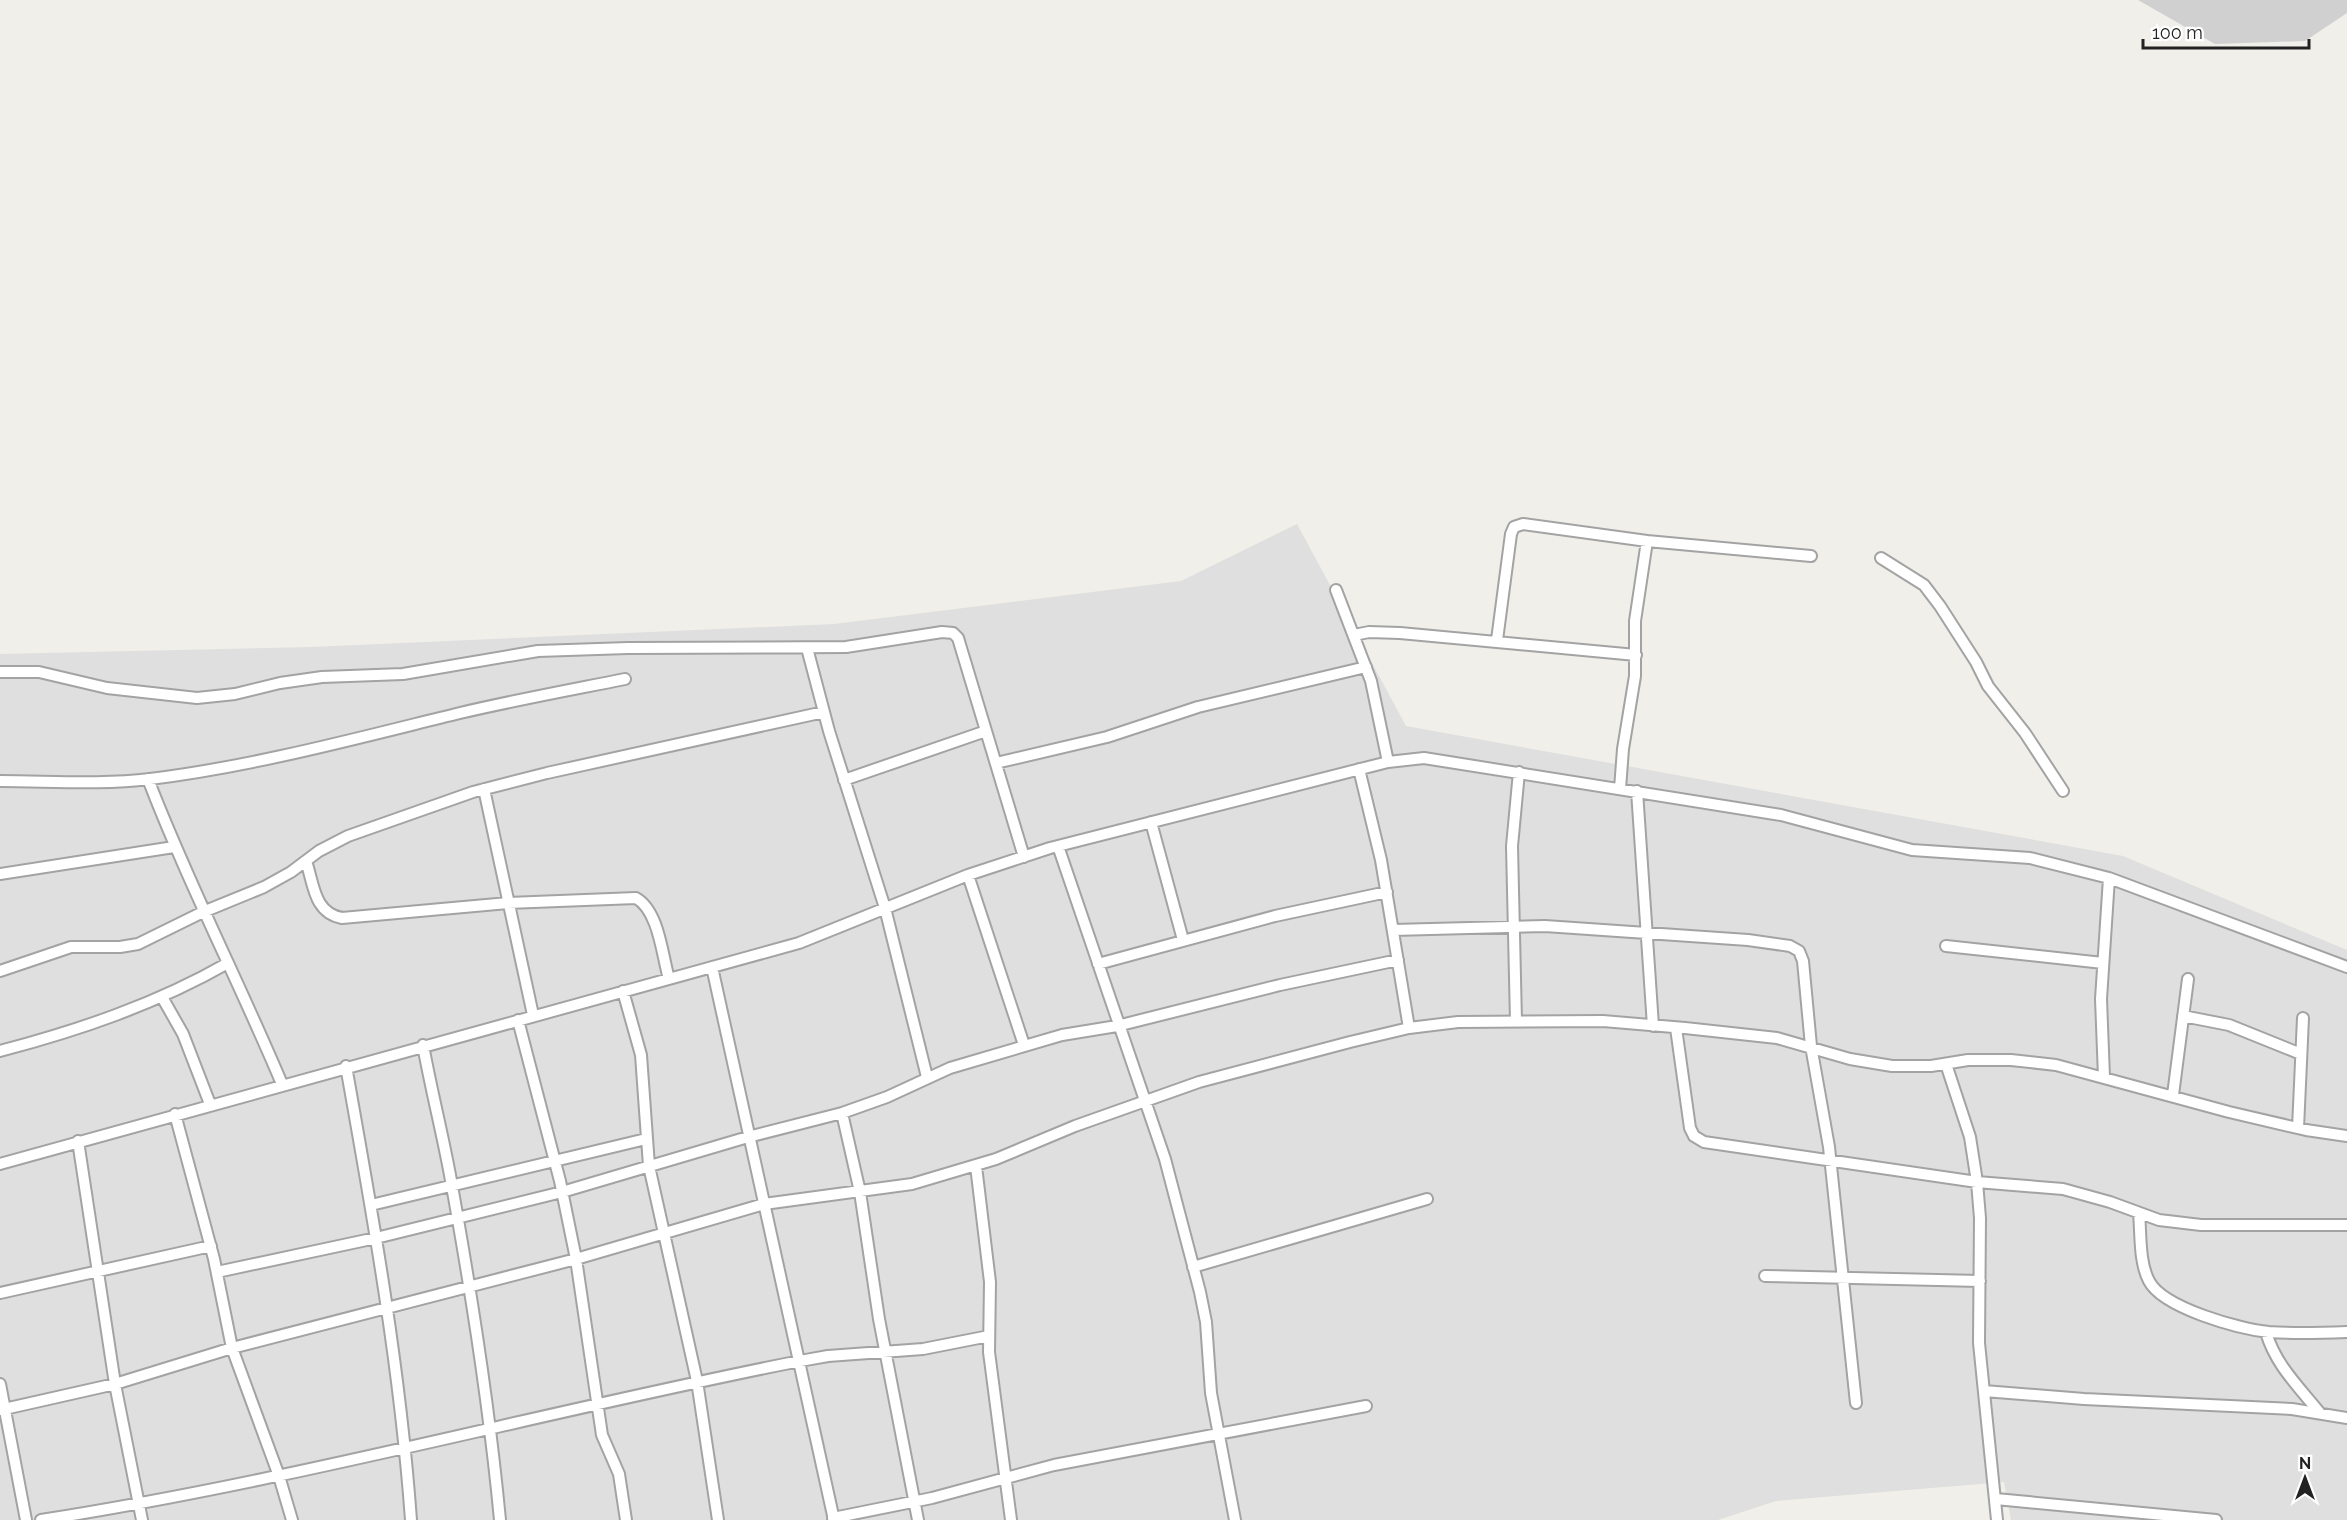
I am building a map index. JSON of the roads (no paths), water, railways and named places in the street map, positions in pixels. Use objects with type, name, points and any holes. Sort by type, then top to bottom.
[{"type":"street","points":[[1497,640],[1511,534],[1514,527],[1523,524],[1647,541],[1811,556]]},
{"type":"street","points":[[1620,789],[1636,655],[1635,621],[1647,541]]},
{"type":"street","points":[[1881,558],[1924,585],[1976,662],[1988,686],[2025,733],[2063,790]]},
{"type":"street","points":[[1336,590],[1366,667],[1388,762]]},
{"type":"street","points":[[0,672],[39,672],[107,688],[197,698],[235,694],[280,683],[322,677],[403,675],[538,651],[628,648],[846,647],[942,632],[953,633],[958,638],[1024,857]]},
{"type":"street","points":[[1354,635],[1369,632],[1400,633],[1497,640],[1636,655]]},
{"type":"street","points":[[807,648],[844,780],[885,908],[927,1077]]},
{"type":"street","points":[[996,763],[1107,737],[1198,707],[1366,667]]},
{"type":"street","points":[[0,781],[148,779],[325,747],[462,713],[625,679]]},
{"type":"street","points":[[0,970],[71,947],[130,947],[203,912],[264,887],[348,836],[409,813],[484,789],[547,772],[824,712]]},
{"type":"street","points":[[844,780],[986,731]]},
{"type":"street","points":[[0,1164],[346,1066],[799,943],[968,875],[1058,846],[1388,762],[1424,758],[1781,814],[1911,850],[2030,858],[2109,878],[2347,967]]},
{"type":"street","points":[[1359,769],[1387,892],[1409,1028]]},
{"type":"street","points":[[1516,1021],[1512,926],[1512,846],[1519,772]]},
{"type":"street","points":[[148,779],[174,847],[282,1084]]},
{"type":"street","points":[[484,789],[533,1015]]},
{"type":"street","points":[[1637,791],[1653,1026]]},
{"type":"street","points":[[1151,822],[1183,940]]},
{"type":"street","points":[[1058,846],[1117,1026],[1165,1159],[1206,1322],[1207,1361],[1235,1520]]},
{"type":"street","points":[[0,874],[174,847]]},
{"type":"street","points":[[306,861],[322,910],[330,916],[342,918],[508,903],[636,898],[643,902],[652,916],[669,979]]},
{"type":"street","points":[[968,875],[1024,1045]]},
{"type":"street","points":[[2104,1077],[2101,999],[2109,878]]},
{"type":"street","points":[[1098,964],[1183,940],[1387,892]]},
{"type":"street","points":[[1393,930],[1512,926],[1748,940],[1790,946],[1799,951],[1803,961],[1811,1047],[1830,1160],[1856,1403]]},
{"type":"street","points":[[1946,946],[2103,963]]},
{"type":"street","points":[[217,1272],[376,1238],[562,1192],[748,1137],[842,1113],[887,1097],[927,1077],[1024,1045],[1085,1030],[1117,1026],[1280,985],[1398,960]]},
{"type":"street","points":[[0,1051],[58,1036],[162,998],[228,963]]},
{"type":"street","points":[[712,967],[833,1519],[915,1501],[1005,1477],[1219,1433],[1366,1406]]},
{"type":"street","points":[[2173,1095],[2188,979]]},
{"type":"street","points":[[622,991],[641,1055],[649,1166],[698,1382],[718,1520]]},
{"type":"street","points":[[162,998],[183,1034],[210,1104]]},
{"type":"street","points":[[2183,1016],[2229,1025],[2301,1054]]},
{"type":"street","points":[[2298,1128],[2303,1018]]},
{"type":"street","points":[[518,1020],[556,1163],[576,1259],[602,1435],[619,1474],[626,1520]]},
{"type":"street","points":[[2,1410],[115,1384],[232,1348],[470,1288],[764,1204],[912,1184],[976,1166],[1145,1100],[1273,1061],[1409,1028],[1458,1022],[1603,1022],[1777,1038],[1850,1059],[1892,1066],[2011,1060],[2056,1065],[2298,1128],[2347,1136]]},
{"type":"street","points":[[1676,1028],[1690,1128],[1694,1136],[1704,1142],[1977,1182],[2063,1189],[2110,1202],[2159,1220],[2201,1225],[2347,1225]]},
{"type":"street","points":[[423,1045],[470,1288],[491,1428],[500,1520]]},
{"type":"street","points":[[1946,1064],[1970,1137],[1977,1182],[1980,1218],[1979,1343],[1997,1520]]},
{"type":"street","points":[[346,1066],[389,1308],[406,1448],[411,1520]]},
{"type":"street","points":[[842,1113],[860,1192],[886,1354],[918,1520]]},
{"type":"street","points":[[175,1114],[211,1246],[232,1348],[279,1476],[292,1520]]},
{"type":"street","points":[[371,1206],[556,1163],[646,1139]]},
{"type":"street","points":[[78,1141],[115,1384],[142,1520]]},
{"type":"street","points":[[976,1166],[990,1282],[989,1336],[993,1399],[1011,1520]]},
{"type":"street","points":[[1193,1267],[1427,1199]]},
{"type":"street","points":[[2139,1213],[2143,1265],[2149,1281],[2157,1292],[2171,1302],[2203,1315],[2266,1332],[2347,1332]]},
{"type":"street","points":[[0,1293],[98,1269],[211,1246]]},
{"type":"street","points":[[1765,1276],[1980,1281]]},
{"type":"street","points":[[2266,1332],[2271,1351],[2282,1368],[2319,1412]]},
{"type":"street","points":[[41,1520],[139,1505],[279,1476],[597,1403],[800,1361],[828,1356],[886,1354],[989,1336]]},
{"type":"street","points":[[0,1384],[2,1410],[26,1520]]},
{"type":"street","points":[[1984,1391],[2319,1412],[2347,1418]]},
{"type":"street","points":[[1996,1499],[2216,1520]]}]
